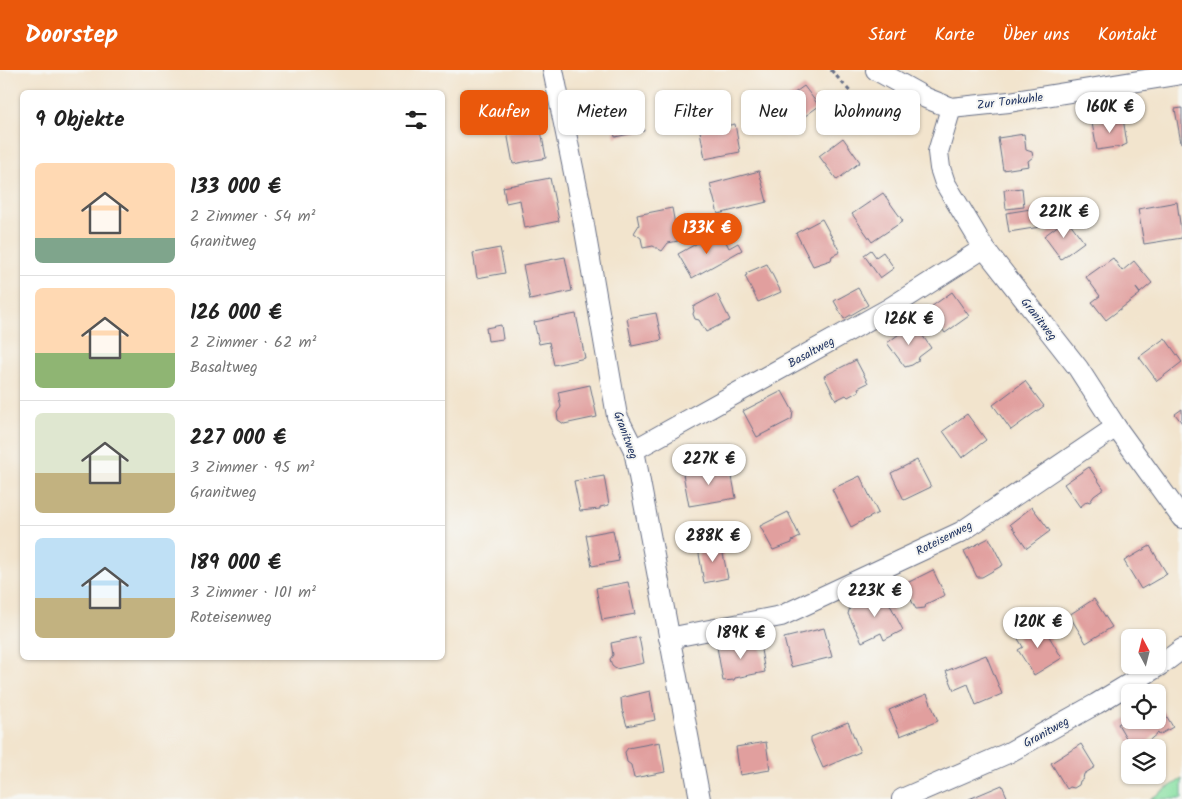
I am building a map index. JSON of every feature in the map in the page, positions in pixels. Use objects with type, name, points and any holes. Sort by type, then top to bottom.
[{"type":"street","name":"Granitweg","points":[[553,70],[580,202],[617,416],[634,450],[700,799]]},
{"type":"street","name":"Zur Tonkuhle","points":[[876,70],[926,98],[951,108],[1009,102],[1182,74]]},
{"type":"street","name":"Granitweg","points":[[951,108],[938,152],[940,168],[945,183],[984,248],[1078,368],[1116,428],[1182,518]]},
{"type":"street","name":"Basaltweg","points":[[634,450],[890,308],[984,248]]},
{"type":"street","name":"Roteisenweg","points":[[669,638],[781,616],[961,532],[1116,428]]},
{"type":"street","name":"Granitweg","points":[[902,799],[1008,753],[1096,704],[1162,664],[1182,649]]},
{"type":"path","points":[[831,70],[849,90]]},
{"type":"green space","points":[[1182,779],[1182,799],[1150,799]]},
{"type":"building","points":[[804,86],[816,102],[816,108],[806,115],[806,90],[798,90]]},
{"type":"building","points":[[1182,108],[1182,143],[1181,143],[1175,109]]},
{"type":"building","points":[[1123,118],[1127,144],[1118,148],[1097,150],[1092,123]]},
{"type":"building","points":[[735,124],[740,152],[705,159],[701,135],[731,135],[731,125]]},
{"type":"building","points":[[1024,134],[1026,150],[1032,152],[1033,157],[1028,161],[1029,166],[1003,170],[998,138]]},
{"type":"building","points":[[508,135],[542,135],[546,158],[513,164]]},
{"type":"building","points":[[843,138],[860,162],[837,180],[819,156]]},
{"type":"building","points":[[759,171],[767,202],[718,214],[710,184]]},
{"type":"building","points":[[550,178],[559,221],[525,228],[520,200],[506,203],[503,187]]},
{"type":"building","points":[[1022,188],[1024,207],[1006,209],[1004,190]]},
{"type":"building","points":[[883,193],[903,221],[872,242],[852,214]]},
{"type":"building","points":[[1177,202],[1182,238],[1144,244],[1138,209]]},
{"type":"building","points":[[672,208],[678,241],[668,243],[662,251],[653,246],[643,248],[641,238],[634,233],[639,225],[637,215]]},
{"type":"building","points":[[1037,208],[1040,227],[1009,232],[1006,213]]},
{"type":"building","points":[[822,219],[840,252],[832,256],[831,260],[813,266],[796,233]]},
{"type":"building","points":[[1067,219],[1084,242],[1061,259],[1044,236]]},
{"type":"building","points":[[722,234],[729,248],[738,243],[742,250],[692,278],[678,254],[703,240],[705,244]]},
{"type":"building","points":[[500,248],[505,273],[477,278],[473,253]]},
{"type":"building","points":[[871,250],[876,257],[883,252],[894,268],[880,278],[864,255]]},
{"type":"building","points":[[565,257],[572,291],[530,300],[523,265]]},
{"type":"building","points":[[1113,258],[1122,271],[1134,261],[1152,283],[1140,293],[1136,288],[1140,294],[1106,320],[1092,302],[1100,296],[1086,277]]},
{"type":"building","points":[[767,264],[781,292],[758,302],[745,276],[747,275],[746,273]]},
{"type":"building","points":[[858,288],[868,305],[844,319],[834,301]]},
{"type":"building","points":[[952,292],[969,316],[945,333],[928,309]]},
{"type":"building","points":[[717,294],[730,320],[706,332],[699,320],[695,319],[693,307]]},
{"type":"building","points":[[656,313],[662,340],[632,346],[627,318]]},
{"type":"building","points":[[576,314],[585,358],[554,365],[549,342],[539,344],[534,322]]},
{"type":"building","points":[[914,323],[931,348],[919,357],[918,361],[905,367],[887,343]]},
{"type":"building","points":[[501,325],[503,339],[488,341],[486,328]]},
{"type":"building","points":[[1165,338],[1182,362],[1157,381],[1139,357]]},
{"type":"building","points":[[856,360],[868,383],[858,388],[859,391],[848,397],[846,395],[836,400],[824,376]]},
{"type":"building","points":[[1025,381],[1044,406],[1011,430],[993,405]]},
{"type":"building","points":[[590,385],[597,417],[564,424],[558,420],[557,413],[561,407],[558,392]]},
{"type":"building","points":[[782,391],[793,411],[792,419],[757,437],[743,411]]},
{"type":"building","points":[[1182,409],[1182,423],[1175,414]]},
{"type":"building","points":[[967,414],[986,440],[962,458],[943,431]]},
{"type":"building","points":[[917,460],[931,487],[904,500],[891,473]]},
{"type":"building","points":[[730,466],[736,498],[689,506],[683,474]]},
{"type":"building","points":[[1089,467],[1104,489],[1094,496],[1090,502],[1087,501],[1080,507],[1064,484]]},
{"type":"building","points":[[604,476],[609,505],[600,507],[600,509],[580,511],[574,481]]},
{"type":"building","points":[[860,476],[878,513],[851,527],[832,489]]},
{"type":"building","points":[[1032,507],[1050,531],[1027,548],[1010,524]]},
{"type":"building","points":[[788,512],[800,537],[792,541],[792,543],[773,550],[760,526]]},
{"type":"building","points":[[613,530],[619,561],[592,566],[586,535]]},
{"type":"building","points":[[989,538],[1003,565],[982,577],[977,577],[964,551]]},
{"type":"building","points":[[721,544],[728,578],[704,583],[698,548]]},
{"type":"building","points":[[1150,546],[1167,574],[1141,589],[1124,561]]},
{"type":"building","points":[[933,570],[945,595],[926,604],[925,608],[916,609],[903,585]]},
{"type":"building","points":[[628,582],[635,614],[602,620],[596,588]]},
{"type":"building","points":[[883,591],[903,630],[884,640],[881,633],[862,642],[848,614],[850,607]]},
{"type":"building","points":[[1094,599],[1112,627],[1086,643],[1069,615]]},
{"type":"building","points":[[1041,623],[1062,658],[1034,675],[1018,650],[1023,647],[1017,637]]},
{"type":"building","points":[[824,628],[832,657],[791,667],[784,638]]},
{"type":"building","points":[[639,637],[644,663],[616,669],[612,666],[610,659],[613,655],[611,643]]},
{"type":"building","points":[[759,639],[765,672],[723,681],[717,647]]},
{"type":"building","points":[[986,655],[1002,694],[976,705],[968,684],[954,690],[946,671]]},
{"type":"building","points":[[650,691],[655,720],[627,726],[621,698]]},
{"type":"building","points":[[927,694],[938,721],[900,736],[889,710]]},
{"type":"building","points":[[1166,715],[1173,727],[1159,735],[1158,733],[1151,739],[1127,739],[1118,724],[1121,722],[1121,729],[1166,729]]},
{"type":"building","points":[[848,722],[860,752],[823,768],[811,737]]},
{"type":"building","points":[[660,742],[665,772],[634,778],[625,752],[628,748]]},
{"type":"building","points":[[766,742],[770,770],[740,775],[736,747]]},
{"type":"building","points":[[1081,744],[1095,767],[1084,774],[1079,785],[1067,789],[1051,763]]},
{"type":"building","points":[[1002,785],[1008,799],[969,799]]}]
